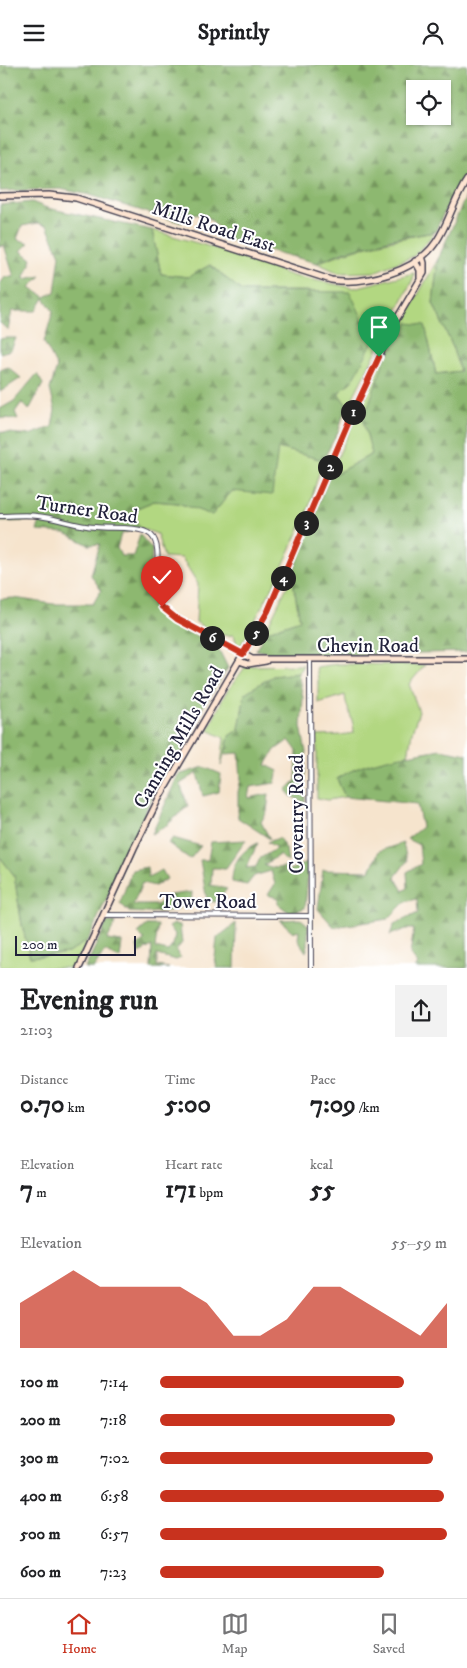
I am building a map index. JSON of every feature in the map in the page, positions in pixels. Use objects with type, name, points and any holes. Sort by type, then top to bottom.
[{"type":"main road","points":[[420,279],[420,270],[415,261],[438,239],[467,180]]},
{"type":"main road","name":"Mills Road East","points":[[0,196],[49,195],[76,198],[317,275],[342,281],[374,279],[415,261]]},
{"type":"main road","name":"Canning Mills Road","points":[[79,968],[158,800],[268,611],[350,419],[387,339],[420,279],[424,269],[422,256]]},
{"type":"main road","name":"Chevin Road","points":[[243,654],[252,659],[467,659]]},
{"type":"main road","name":"Chevin Road","points":[[239,661],[254,664],[268,659]]},
{"type":"street","name":"Turner Road","points":[[0,516],[39,516],[93,527],[137,529],[149,534],[153,537],[156,545],[157,593],[164,609],[177,619],[243,654]]},
{"type":"street","name":"Coventry Road","points":[[310,660],[311,968]]},
{"type":"street","name":"Tower Road","points":[[104,915],[311,916]]},
{"type":"green space","points":[[0,65],[467,65],[467,173],[455,189],[435,232],[392,239],[340,253],[317,263],[230,240],[207,216],[181,211],[182,223],[90,195],[60,189],[0,191]]},
{"type":"green space","points":[[467,194],[467,652],[286,656],[256,650],[265,632],[300,620],[292,576],[328,478],[372,454],[363,421],[384,361],[408,323],[425,325],[436,374],[460,371],[451,343],[433,303],[438,259]]},
{"type":"green space","points":[[32,202],[47,208],[152,230],[161,274],[188,277],[210,265],[242,291],[350,292],[373,341],[353,380],[338,393],[346,404],[339,430],[323,460],[278,448],[272,495],[232,491],[212,515],[178,503],[154,501],[130,511],[140,528],[121,534],[117,548],[121,556],[133,556],[140,535],[152,549],[150,598],[173,626],[216,644],[228,668],[196,718],[179,717],[186,745],[153,795],[88,940],[68,953],[30,957],[22,925],[14,875],[0,857],[0,599],[14,598],[53,604],[93,604],[101,590],[91,575],[100,544],[89,545],[65,533],[37,531],[40,521],[0,522],[0,432],[29,435],[52,427],[55,410],[50,389],[57,367],[44,342],[53,311],[44,298],[36,311],[12,311],[8,330],[0,323],[0,284],[5,277],[14,277],[4,245],[0,247],[0,205]],"holes":[[[38,223],[47,226],[60,255],[55,292],[45,297],[30,287],[41,276],[24,279],[32,259],[21,251],[29,243],[17,239],[22,226]]]},
{"type":"green space","points":[[152,230],[218,249],[293,276],[354,288],[414,273],[413,279],[344,415],[346,404],[338,393],[353,380],[308,291],[241,291],[210,265],[188,277],[161,274]]},
{"type":"green space","points":[[435,232],[414,256],[374,272],[339,273],[317,263],[375,244]]},
{"type":"green space","points":[[438,259],[433,303],[451,343],[460,371],[436,374],[425,326],[372,454],[328,478],[385,354]]},
{"type":"green space","points":[[16,338],[11,350],[0,353],[0,339]]},
{"type":"green space","points":[[8,367],[21,378],[0,392],[0,370]]},
{"type":"green space","points":[[37,374],[43,384],[29,410],[22,402],[15,412],[18,419],[0,418],[0,409],[14,401]]},
{"type":"green space","points":[[278,448],[323,460],[307,513],[276,581],[242,644],[237,645],[234,635],[214,633],[196,622],[198,584],[182,558],[164,557],[157,534],[140,528],[130,511],[154,501],[178,503],[212,515],[232,491]]},
{"type":"green space","points":[[292,576],[300,620],[265,632]]},
{"type":"green space","points":[[337,664],[425,665],[409,684],[419,712],[412,732],[408,756],[371,764],[345,774],[337,779],[345,797],[328,800],[317,798],[317,736],[354,733],[345,695],[318,703],[316,667]]},
{"type":"green space","points":[[303,665],[298,673],[273,676],[245,693],[239,729],[229,736],[221,766],[224,738],[208,730],[225,694],[246,666]]},
{"type":"green space","points":[[298,673],[303,698],[301,726],[306,752],[305,803],[291,796],[286,790],[296,780],[297,751],[289,740],[275,750],[266,765],[278,771],[275,783],[250,787],[248,798],[269,794],[267,812],[261,822],[270,839],[238,818],[238,792],[241,779],[239,753],[225,754],[229,736],[239,729],[245,693],[273,676]]},
{"type":"green space","points":[[440,749],[467,754],[467,968],[415,968],[418,964],[410,954],[414,929],[406,929],[390,935],[394,924],[418,913],[417,899],[405,902],[388,919],[334,927],[318,909],[323,870],[370,871],[379,851],[403,843],[407,861],[395,877],[403,891],[408,888],[407,872],[421,864],[419,845],[407,839],[422,827],[417,804],[345,797],[337,779],[348,772],[373,763]]},
{"type":"green space","points":[[204,767],[221,774],[219,792],[203,796],[197,773],[180,784],[188,806],[167,825],[152,834],[178,775]]},
{"type":"green space","points":[[173,838],[201,846],[190,859],[168,843]]},
{"type":"green space","points":[[279,838],[286,849],[288,862],[279,855],[264,865],[274,868],[286,867],[289,870],[309,862],[305,908],[290,913],[278,904],[278,898],[268,895],[275,884],[271,871],[254,876],[247,885],[232,882],[236,863],[242,854],[258,843],[246,868],[256,867],[259,859],[277,848],[267,842]]},
{"type":"green space","points":[[246,840],[226,868],[212,868],[211,885],[227,889],[216,902],[207,901],[200,860],[208,860],[211,842]]},
{"type":"green space","points":[[0,857],[14,875],[22,925],[30,957],[68,953],[88,940],[74,968],[0,968]]},
{"type":"green space","points":[[147,867],[148,877],[162,870],[167,879],[155,886],[142,883],[133,905],[157,905],[170,895],[192,892],[191,907],[183,904],[177,910],[149,913],[129,912],[120,903],[132,870]]},
{"type":"green space","points":[[301,919],[308,925],[306,952],[298,940],[299,930],[293,932],[280,920]]},
{"type":"green space","points":[[107,922],[116,922],[107,940],[122,942],[120,959],[105,951],[94,968],[85,968]]},
{"type":"green space","points":[[236,923],[235,968],[217,968],[215,958],[217,938]]},
{"type":"green space","points":[[174,924],[180,925],[182,943],[176,950],[181,958],[176,960],[157,955],[157,966],[169,968],[151,968],[152,946],[139,953],[137,946],[145,940],[138,933],[147,925],[158,925],[155,948],[168,951],[173,945],[175,934],[169,927]]},
{"type":"route","points":[[162,607],[177,619],[243,654],[263,622],[350,419],[379,357]]}]
